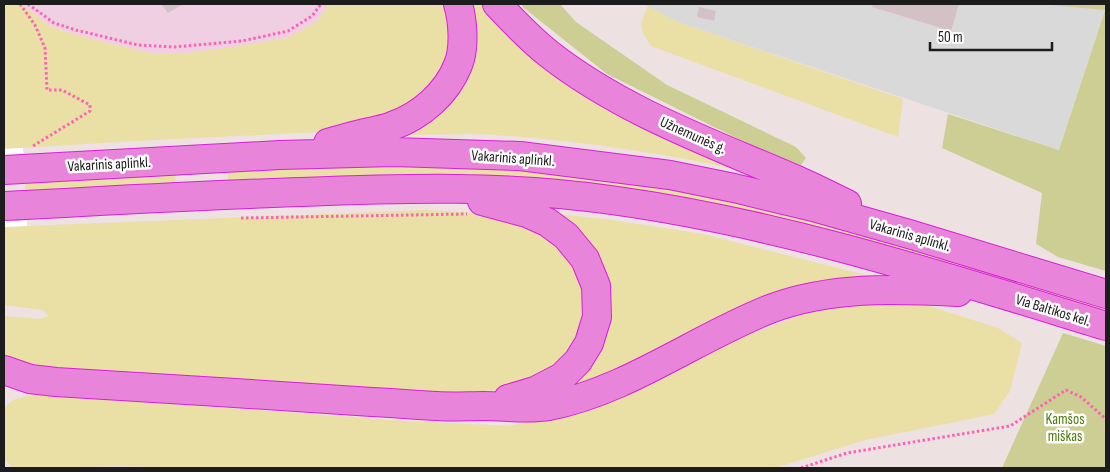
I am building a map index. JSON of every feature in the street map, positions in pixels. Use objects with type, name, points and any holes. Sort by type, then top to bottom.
[{"type":"highway","points":[[280,155],[392,126],[414,116],[434,101],[450,81],[459,64],[463,42],[461,14],[458,4]]},
{"type":"highway","name":"Užnemunės g.","points":[[497,4],[548,53],[589,82],[637,109],[688,134],[801,182],[910,234]]},
{"type":"highway","name":"Vakarinis aplinkl.","points":[[14,169],[280,155],[404,152],[520,156],[670,175],[734,188],[817,208],[1011,265]]},
{"type":"highway","points":[[438,188],[527,213],[548,222],[566,236],[585,259],[596,286],[597,317],[589,343],[578,361],[562,377],[535,391],[485,406]]},
{"type":"highway","name":"Vakarinis aplinkl.","points":[[15,205],[366,189],[438,188],[538,192],[609,199],[701,214],[872,256],[1000,294]]},
{"type":"highway","name":"Via Baltikos kel.","points":[[1011,265],[1106,294]]},
{"type":"highway","points":[[4,370],[30,379],[56,382],[439,406],[547,406],[581,397],[617,384],[743,320],[772,308],[812,297],[834,292],[891,289],[1000,294]]},
{"type":"highway","name":"Via Baltikos kel.","points":[[1000,294],[1106,326]]},
{"type":"path","points":[[20,4],[35,25],[45,48],[47,90],[62,90],[90,105],[90,111],[41,142]]},
{"type":"path","points":[[28,4],[54,23],[76,30],[138,45],[174,47],[242,41],[288,31],[312,16],[320,4]]},
{"type":"path","points":[[238,218],[474,214]]},
{"type":"path","points":[[802,468],[847,453],[1010,426],[1066,390],[1081,398],[1106,419]]},
{"type":"shaded area","points":[[4,4],[21,4],[50,26],[73,34],[149,53],[179,54],[287,38],[315,23],[330,4],[446,4],[452,31],[450,63],[420,101],[348,128],[318,132],[4,149]]},
{"type":"shaded area","points":[[21,4],[330,4],[315,23],[287,38],[179,54],[149,53],[73,34],[50,26]]},
{"type":"shaded area","points":[[467,4],[485,4],[753,173],[658,154],[561,141],[486,134],[410,135],[402,132],[422,124]]},
{"type":"shaded area","points":[[643,4],[1039,4],[1105,9],[1059,150],[675,21]]},
{"type":"shaded area","points":[[648,6],[675,21],[903,99],[898,137],[651,46],[642,31],[643,18]]},
{"type":"shaded area","points":[[423,163],[545,171],[654,185],[805,217],[1106,305],[1106,314],[732,210],[229,186],[227,168]]},
{"type":"shaded area","points":[[175,171],[176,188],[25,194],[25,180]]},
{"type":"shaded area","points":[[425,210],[476,213],[527,224],[568,252],[585,283],[587,318],[566,363],[520,387],[425,395],[41,368],[14,361],[4,356],[4,316],[40,319],[48,316],[43,310],[4,305],[4,227]]},
{"type":"shaded area","points":[[558,214],[703,234],[881,279],[567,393],[602,333]]},
{"type":"shaded area","points":[[862,304],[929,306],[998,328],[1022,343],[1010,391],[994,414],[865,440],[775,468],[200,468],[119,466],[22,468],[11,466],[4,459],[4,408],[13,400],[33,394],[406,421],[511,426],[611,401],[732,341],[807,313]]},
{"type":"green space","points":[[521,4],[560,4],[576,22],[667,85],[796,147],[806,158],[801,165],[787,163],[607,74]]},
{"type":"green space","points":[[1039,4],[1106,4],[1106,271],[1058,257],[1036,244],[1042,193],[942,148],[948,114],[1059,150],[1105,10]]},
{"type":"green space","name":"Kamšos miškas","points":[[1063,333],[1106,346],[1106,468],[1002,468]]},
{"type":"pier","points":[[23,148],[25,180],[4,181],[4,149]]},
{"type":"pier","points":[[25,194],[27,226],[4,227],[4,195]]},
{"type":"building","points":[[161,4],[183,4],[168,13]]},
{"type":"building","points":[[873,4],[959,4],[951,31],[872,7]]},
{"type":"building","points":[[699,7],[716,11],[714,21],[697,17]]}]
